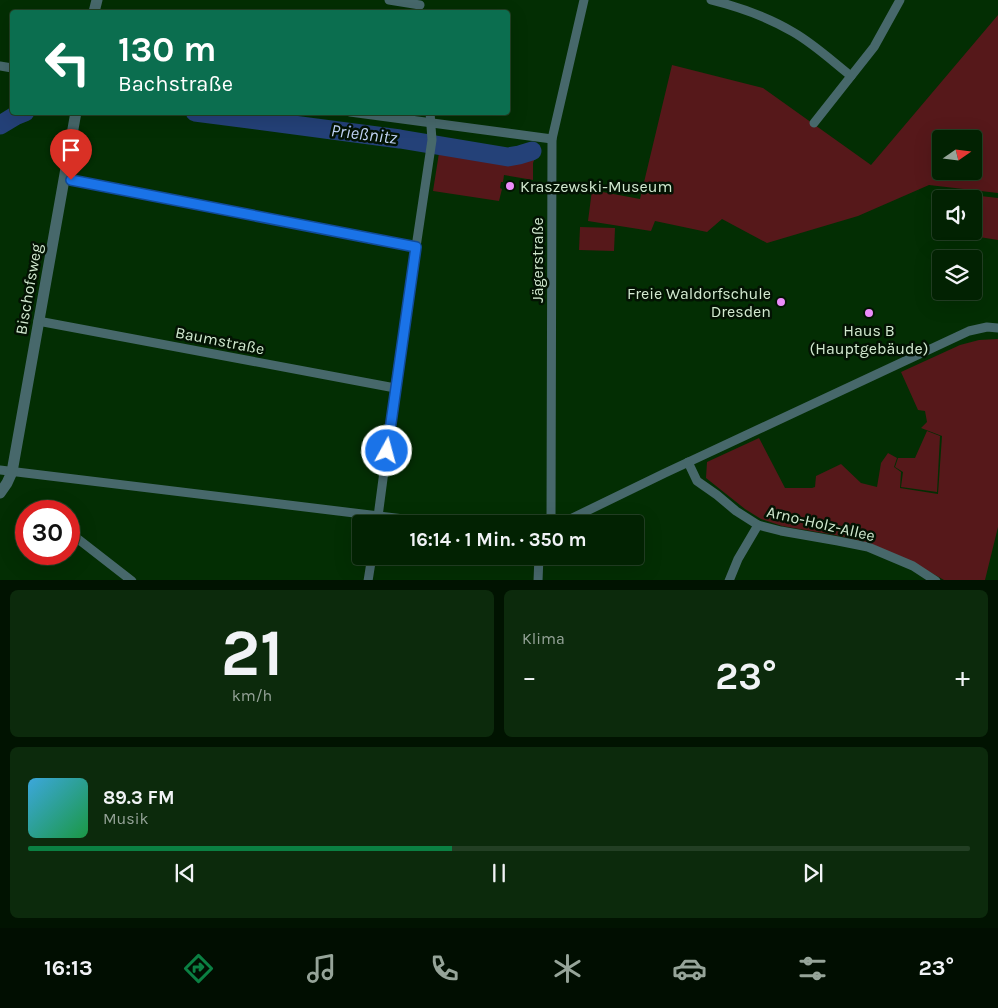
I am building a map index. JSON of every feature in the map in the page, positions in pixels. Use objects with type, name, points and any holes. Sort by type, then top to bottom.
[{"type":"street","points":[[389,0],[421,6]]},
{"type":"street","name":"Jägerstraße","points":[[551,515],[552,139],[584,0]]},
{"type":"street","points":[[711,0],[738,7],[795,32],[851,76]]},
{"type":"street","points":[[814,123],[874,47],[900,0]]},
{"type":"street","name":"Bischofsweg","points":[[0,493],[7,483],[6,471],[38,322],[75,115]]},
{"type":"street","points":[[370,115],[552,139]]},
{"type":"street","points":[[379,515],[431,144],[430,115]]},
{"type":"street","points":[[64,179],[416,247]]},
{"type":"street","name":"Baumstraße","points":[[38,322],[396,388]]},
{"type":"street","points":[[579,515],[969,331],[987,327],[998,328]]},
{"type":"street","name":"Arno-Holz-Allee","points":[[688,462],[698,481],[736,511],[758,525],[868,547],[912,566],[936,580]]},
{"type":"street","points":[[6,471],[352,516]]},
{"type":"street","points":[[729,580],[738,559],[758,525]]},
{"type":"street","points":[[80,540],[132,580]]},
{"type":"street","points":[[368,580],[370,565]]},
{"type":"street","points":[[538,580],[539,565]]},
{"type":"shaded area","points":[[998,15],[998,193],[929,185],[858,216],[767,243],[722,219],[707,232],[655,221],[651,231],[588,221],[592,190],[640,199],[672,65],[763,88],[871,165]]},
{"type":"shaded area","points":[[439,153],[509,163],[534,153],[536,155],[533,163],[533,180],[504,175],[503,182],[501,182],[500,188],[502,189],[499,201],[433,191]]},
{"type":"shaded area","points":[[982,196],[998,198],[998,240],[982,237]]},
{"type":"shaded area","points":[[580,227],[615,228],[614,251],[579,250]]},
{"type":"shaded area","points":[[998,339],[998,527],[985,580],[944,580],[912,562],[869,543],[782,526],[761,519],[745,509],[706,478],[707,462],[759,438],[785,488],[815,487],[816,476],[841,464],[861,483],[877,487],[881,463],[888,453],[897,458],[894,467],[901,472],[900,488],[938,494],[942,436],[921,428],[927,422],[925,411],[918,410],[901,372],[960,345],[979,340]]},
{"type":"shaded area","points":[[927,431],[940,436],[937,492],[901,487],[903,472],[895,467],[898,458],[915,458]]},
{"type":"waterway","name":"Prießnitz","points":[[0,125],[18,115]]},
{"type":"waterway","name":"Prießnitz","points":[[218,115],[400,139],[508,157],[532,151]]},
{"type":"place","name":"Kraszewski-Museum","points":[[510,186]]},
{"type":"place","name":"Freie Waldorfschule Dresden","points":[[781,302]]},
{"type":"place","name":"Haus B (Hauptgebäude)","points":[[869,313]]},
{"type":"route","points":[[71,180],[416,247],[387,451]]}]
